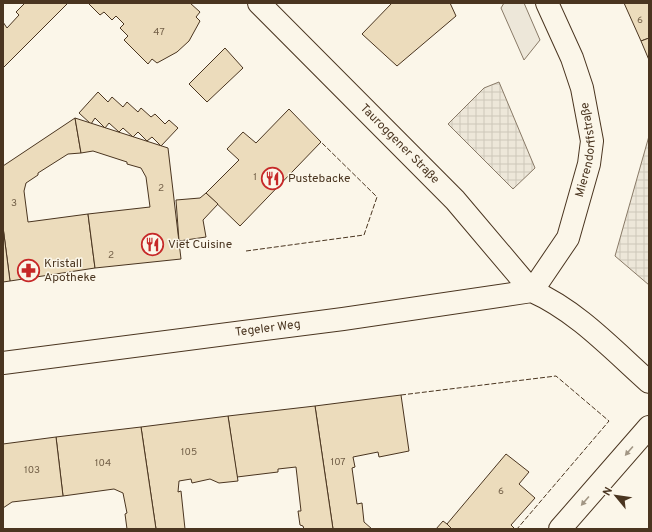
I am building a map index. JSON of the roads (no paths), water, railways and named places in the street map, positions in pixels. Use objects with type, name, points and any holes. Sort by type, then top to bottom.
[{"type":"street","name":"Tauroggener Straße","points":[[259,3],[455,200],[532,291]]},
{"type":"street","name":"Mierendorffstraße","points":[[532,291],[568,238],[589,164],[592,141],[582,88],[572,58],[547,3]]},
{"type":"street","name":"Tegeler Weg","points":[[3,362],[335,320],[532,291]]},
{"type":"street","points":[[532,291],[554,301],[573,314],[649,382]]},
{"type":"street","points":[[560,529],[649,427]]},
{"type":"place","name":"Pustebacke","points":[[273,179]]},
{"type":"place","name":"Viet Cuisine","points":[[152,245]]},
{"type":"place","name":"Kristall Apotheke","points":[[29,271]]}]
